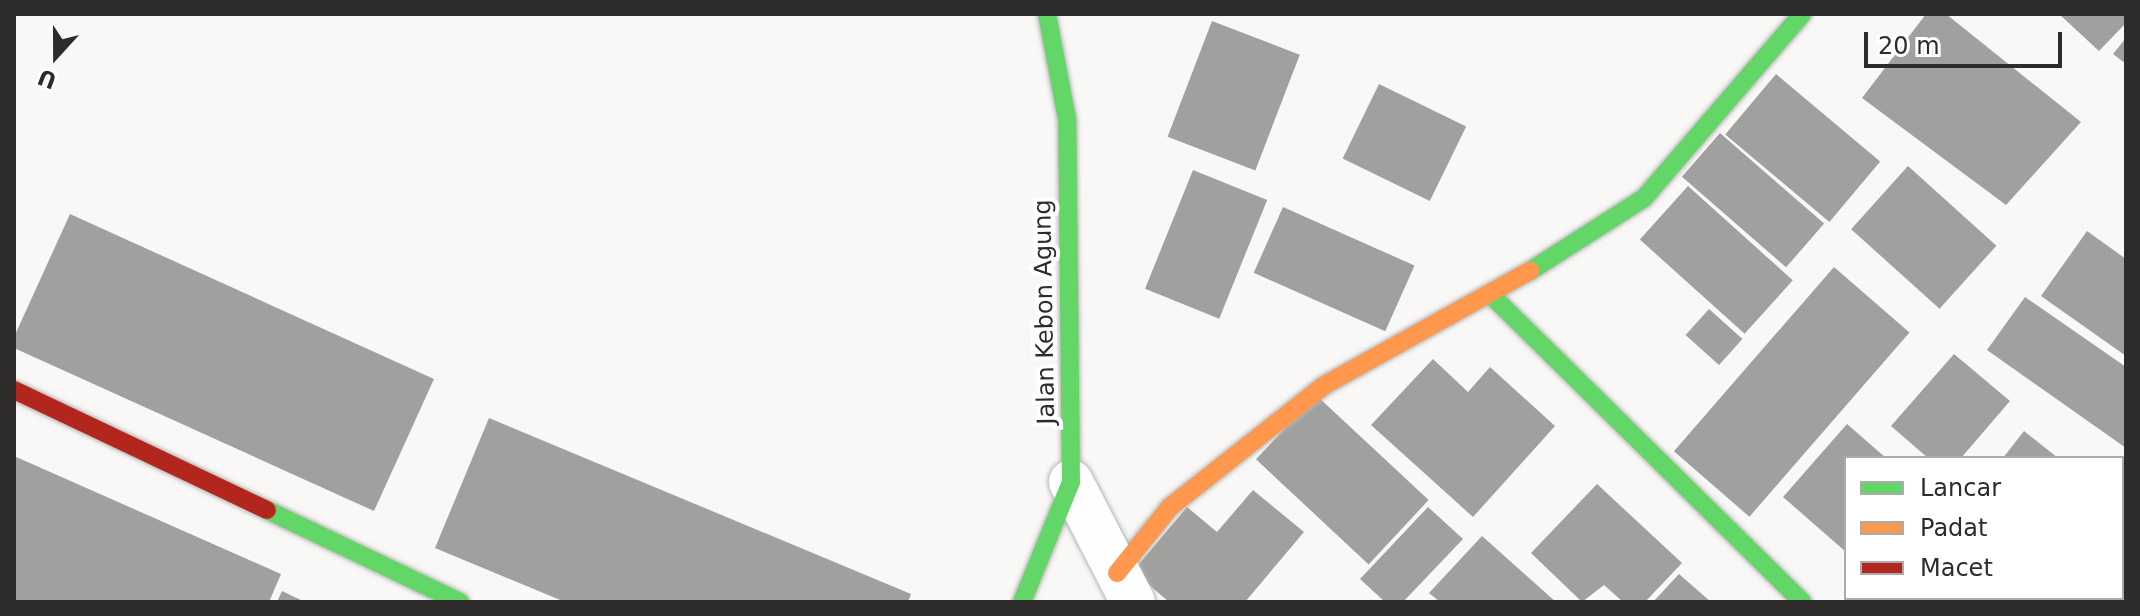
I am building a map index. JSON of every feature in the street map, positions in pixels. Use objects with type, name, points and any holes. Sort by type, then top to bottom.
[{"type":"street","name":"Jalan Kebon Agung","points":[[1022,602],[1071,482],[1067,119],[1047,14]]},
{"type":"street","points":[[1125,587],[1150,526],[1279,418],[1323,386],[1492,296],[1644,198],[1802,14]]},
{"type":"street","points":[[1492,296],[1802,602]]},
{"type":"street","points":[[14,390],[460,602]]},
{"type":"street","points":[[1071,482],[1125,587]]},
{"type":"building","points":[[1926,14],[1946,14],[2081,122],[2006,205],[1862,98]]},
{"type":"building","points":[[2059,14],[2126,14],[2126,23],[2099,51]]},
{"type":"building","points":[[1212,21],[1300,55],[1255,170],[1168,137]]},
{"type":"building","points":[[2126,38],[2126,64],[2113,54]]},
{"type":"building","points":[[1776,74],[1880,161],[1829,222],[1725,135]]},
{"type":"building","points":[[1379,84],[1466,127],[1430,201],[1343,159]]},
{"type":"building","points":[[1720,133],[1824,224],[1786,267],[1682,177]]},
{"type":"building","points":[[1908,166],[1996,246],[1940,309],[1851,229]]},
{"type":"building","points":[[1193,170],[1267,200],[1219,319],[1145,289]]},
{"type":"building","points":[[1688,186],[1793,280],[1745,334],[1640,240]]},
{"type":"building","points":[[1283,207],[1415,266],[1385,331],[1254,273]]},
{"type":"building","points":[[70,214],[434,379],[374,511],[14,348],[14,337]]},
{"type":"building","points":[[2087,231],[2126,259],[2126,356],[2041,296]]},
{"type":"building","points":[[1834,267],[1909,333],[1749,517],[1674,451]]},
{"type":"building","points":[[2025,297],[2126,367],[2126,448],[1987,350]]},
{"type":"building","points":[[1709,309],[1742,339],[1719,365],[1686,335]]},
{"type":"building","points":[[1954,354],[2010,401],[1963,456],[1926,456],[1891,426]]},
{"type":"building","points":[[1433,359],[1468,392],[1490,367],[1555,426],[1473,517],[1371,425]]},
{"type":"building","points":[[1316,395],[1429,500],[1369,564],[1256,459]]},
{"type":"building","points":[[489,418],[911,594],[908,602],[565,602],[435,548]]},
{"type":"building","points":[[1847,424],[1884,456],[1844,456],[1844,550],[1783,497]]},
{"type":"building","points":[[2024,431],[2055,456],[2005,456]]},
{"type":"building","points":[[14,456],[281,574],[269,602],[14,602]]},
{"type":"building","points":[[1597,484],[1682,563],[1645,602],[1623,602],[1604,585],[1582,602],[1531,553]]},
{"type":"building","points":[[1253,490],[1304,532],[1245,602],[1169,602],[1133,571],[1187,507],[1217,532]]},
{"type":"building","points":[[1428,507],[1463,539],[1403,602],[1385,602],[1360,579]]},
{"type":"building","points":[[1482,536],[1556,602],[1440,602],[1429,593]]},
{"type":"building","points":[[1679,574],[1711,602],[1653,602]]},
{"type":"building","points":[[282,591],[305,602],[277,602]]},
{"type":"building","points":[[1894,600],[2033,600],[2033,602]]},
{"type":"traffic: fast","points":[[1022,602],[1071,482],[1067,119],[1047,14]]},
{"type":"traffic: fast","points":[[1530,271],[1644,198],[1802,14]]},
{"type":"traffic: fast","points":[[1492,296],[1802,602]]},
{"type":"traffic: fast","points":[[267,510],[460,602]]},
{"type":"traffic: slow","points":[[1117,573],[1170,507],[1323,386],[1530,271]]},
{"type":"traffic: jam","points":[[14,390],[267,510]]}]
